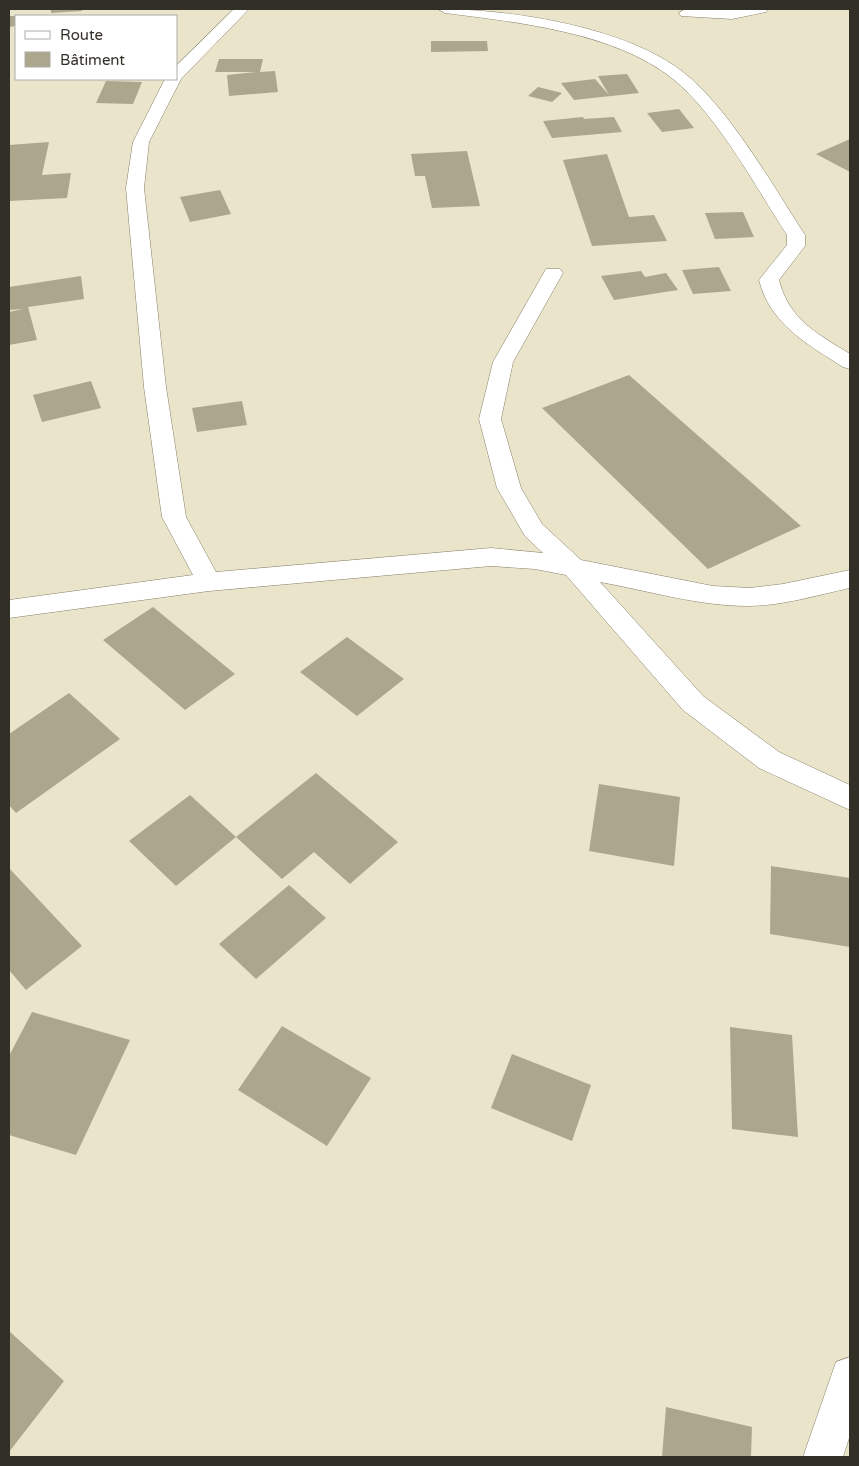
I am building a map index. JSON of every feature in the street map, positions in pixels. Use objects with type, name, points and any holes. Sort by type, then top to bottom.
[{"type":"street","points":[[178,74],[226,22],[242,9]]},
{"type":"street","points":[[445,9],[485,14],[588,35],[642,53],[679,76],[718,119],[796,234],[796,246],[769,280],[771,294],[792,324],[850,363]]},
{"type":"street","points":[[686,13],[732,15],[761,9]]},
{"type":"street","points":[[172,80],[141,142],[135,188],[155,387],[174,516],[209,582]]},
{"type":"street","points":[[553,273],[503,362],[490,419],[509,488],[533,530],[574,568],[693,703],[769,760],[850,798]]},
{"type":"street","points":[[9,609],[209,582],[492,557],[535,560],[713,595],[750,597],[850,580]]},
{"type":"street","points":[[823,1457],[850,1376]]},
{"type":"building","points":[[51,9],[82,9],[82,11],[51,13]]},
{"type":"building","points":[[9,16],[15,16],[15,26],[9,27]]},
{"type":"building","points":[[431,41],[487,41],[488,51],[431,52]]},
{"type":"building","points":[[219,59],[263,59],[260,72],[275,71],[278,92],[229,96],[227,75],[256,72],[215,72]]},
{"type":"building","points":[[627,74],[639,93],[574,100],[561,83],[595,79],[609,95],[598,76]]},
{"type":"building","points":[[106,81],[142,82],[133,104],[96,103]]},
{"type":"building","points":[[538,87],[562,93],[552,102],[528,96]]},
{"type":"building","points":[[679,109],[694,128],[662,132],[647,113]]},
{"type":"building","points":[[583,117],[584,119],[614,117],[622,132],[552,138],[543,121]]},
{"type":"building","points":[[850,139],[850,172],[816,154]]},
{"type":"building","points":[[49,142],[42,175],[71,173],[67,198],[9,201],[9,145]]},
{"type":"building","points":[[467,151],[480,206],[432,208],[425,176],[415,176],[411,154]]},
{"type":"building","points":[[607,154],[629,217],[654,215],[667,241],[592,246],[563,160]]},
{"type":"building","points":[[220,190],[231,214],[190,222],[180,197]]},
{"type":"building","points":[[743,212],[754,237],[715,239],[705,213]]},
{"type":"building","points":[[719,267],[731,291],[693,294],[682,270]]},
{"type":"building","points":[[641,271],[645,277],[666,273],[678,290],[614,300],[601,276]]},
{"type":"building","points":[[81,276],[84,299],[28,307],[37,340],[9,345],[9,312],[23,309],[9,310],[9,287]]},
{"type":"building","points":[[629,375],[801,526],[708,569],[542,408]]},
{"type":"building","points":[[91,381],[101,408],[42,422],[33,395]]},
{"type":"building","points":[[242,401],[247,425],[197,432],[192,408]]},
{"type":"building","points":[[153,607],[235,674],[185,710],[103,640]]},
{"type":"building","points":[[347,637],[404,679],[357,716],[300,672]]},
{"type":"building","points":[[69,693],[120,739],[16,813],[9,805],[9,734]]},
{"type":"building","points":[[316,773],[398,842],[350,884],[314,852],[282,879],[236,837]]},
{"type":"building","points":[[599,784],[680,797],[674,866],[589,851]]},
{"type":"building","points":[[190,795],[236,837],[176,886],[129,841]]},
{"type":"building","points":[[771,866],[850,878],[850,947],[770,934]]},
{"type":"building","points":[[9,868],[82,946],[26,990],[9,970]]},
{"type":"building","points":[[289,885],[326,918],[256,979],[219,944]]},
{"type":"building","points":[[32,1012],[130,1040],[76,1155],[9,1135],[9,1056]]},
{"type":"building","points":[[282,1026],[371,1078],[327,1146],[238,1090]]},
{"type":"building","points":[[730,1027],[792,1035],[798,1137],[732,1129]]},
{"type":"building","points":[[512,1054],[591,1085],[572,1141],[491,1108]]},
{"type":"building","points":[[9,1331],[64,1381],[9,1452]]},
{"type":"building","points":[[666,1407],[752,1427],[751,1457],[662,1457]]}]
